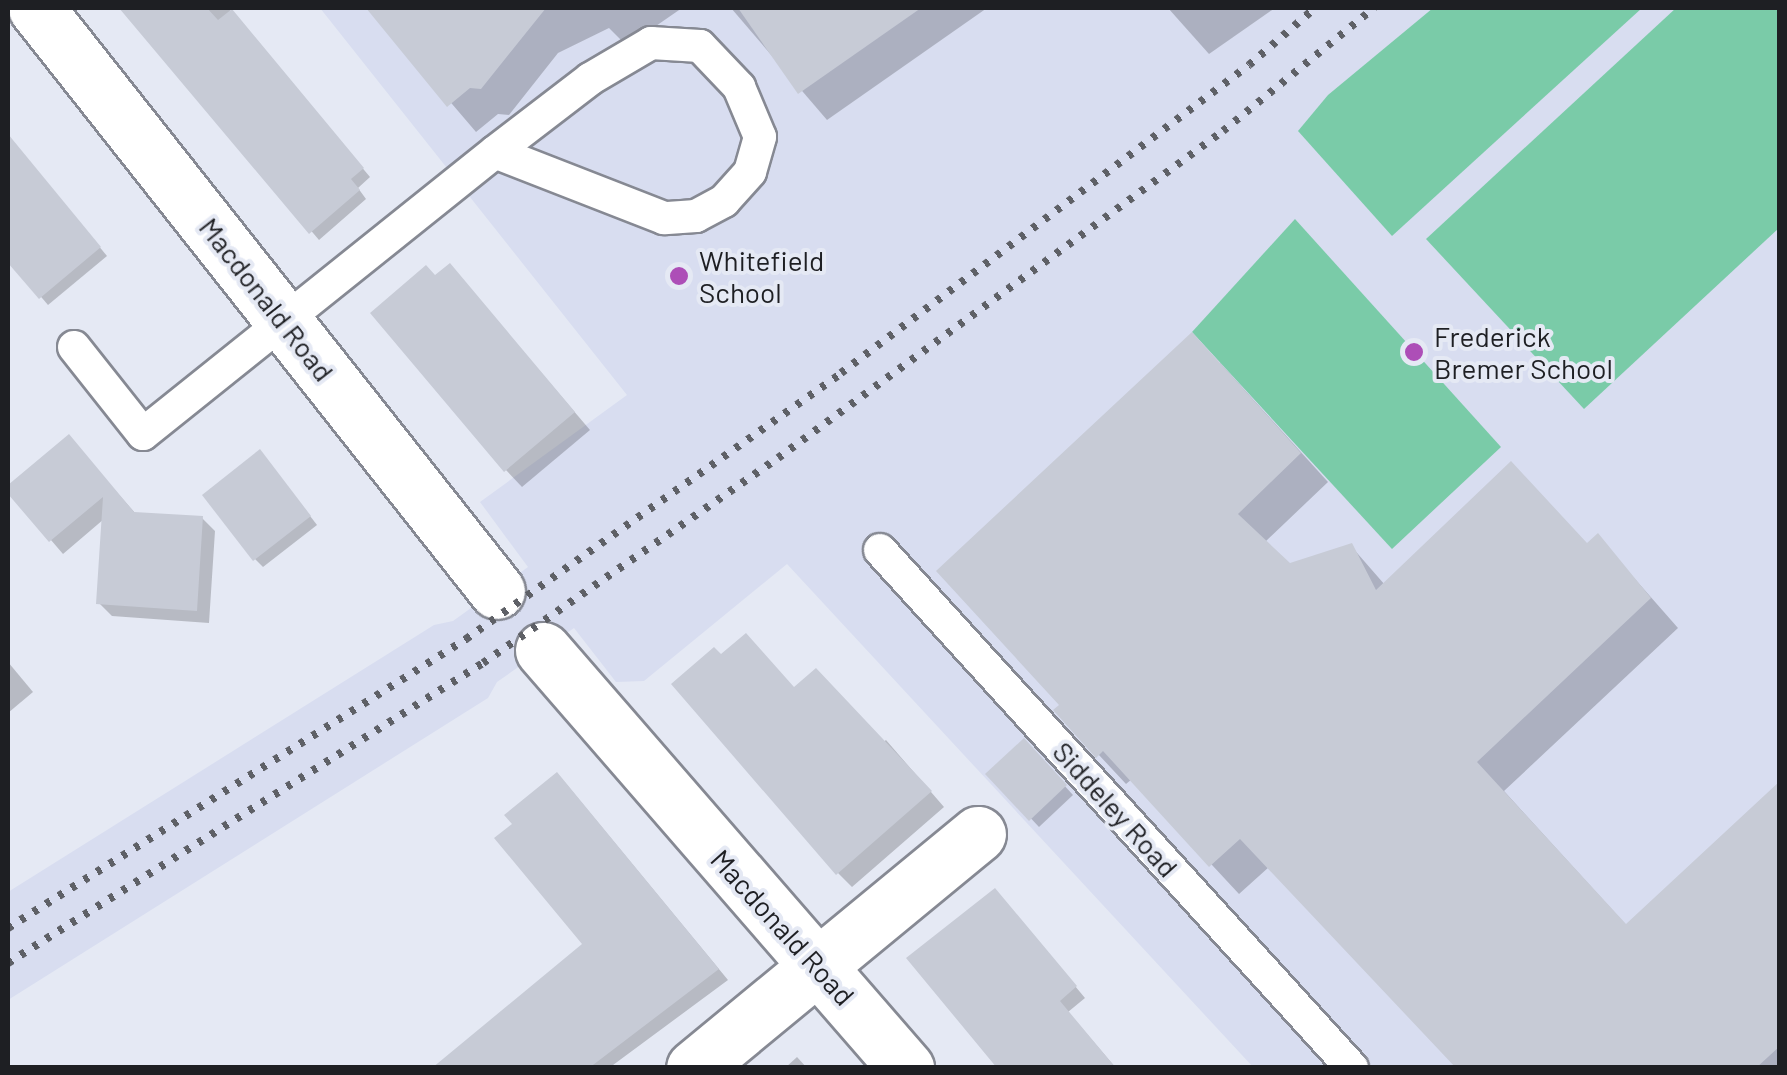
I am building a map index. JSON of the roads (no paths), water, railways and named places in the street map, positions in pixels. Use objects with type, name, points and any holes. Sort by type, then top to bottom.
[{"type":"street","name":"Macdonald Road","points":[[36,8],[497,591]]},
{"type":"street","name":"Macdonald Road","points":[[543,650],[906,1068]]},
{"type":"street","points":[[694,1068],[978,834]]},
{"type":"lane","points":[[74,347],[143,434],[495,152],[590,79],[652,43],[700,46],[739,87],[760,137],[750,172],[724,201],[696,216],[664,218],[495,152]]},
{"type":"lane","name":"Siddeley Road","points":[[880,550],[1352,1068]]},
{"type":"railway","points":[[8,928],[466,639],[841,373],[1249,65],[1315,8]]},
{"type":"railway","points":[[8,963],[483,663],[778,458],[1223,131],[1374,8]]},
{"type":"place","name":"Whitefield School","points":[[679,276]]},
{"type":"place","name":"Frederick Bremer School","points":[[1414,352]]}]
